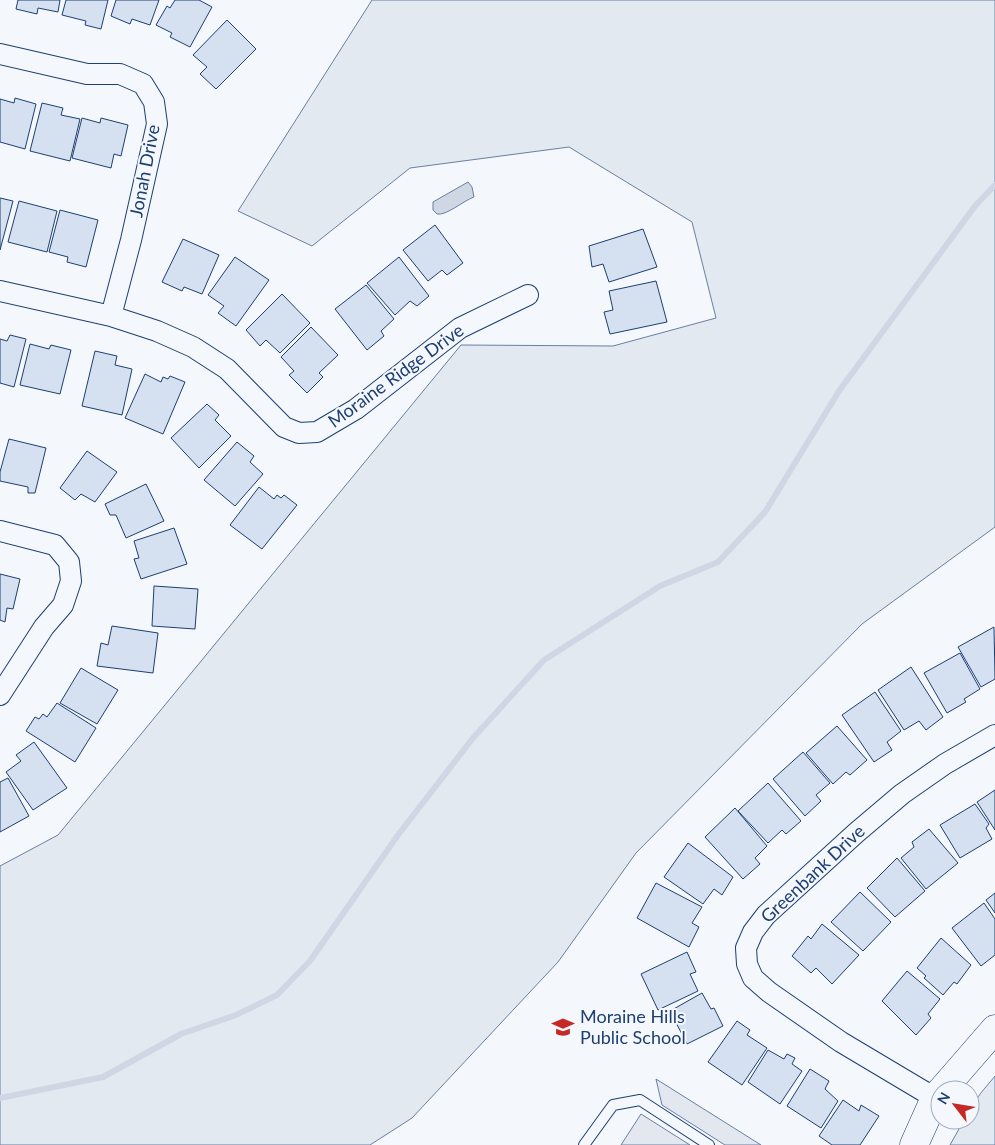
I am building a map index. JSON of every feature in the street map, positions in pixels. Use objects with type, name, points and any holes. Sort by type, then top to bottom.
[{"type":"street","name":"Jonah Drive","points":[[0,54],[87,74],[120,74],[143,84],[154,102],[157,124],[131,240],[111,316]]},
{"type":"street","name":"Moraine Ridge Drive","points":[[0,291],[111,316],[157,331],[193,347],[227,369],[284,427],[299,433],[317,432],[356,409],[460,328],[528,295]]},
{"type":"street","points":[[0,531],[55,545],[69,562],[71,581],[63,605],[44,627],[0,695]]},
{"type":"street","name":"Greenbank Drive","points":[[930,1089],[841,1042],[769,992],[753,978],[747,964],[746,948],[753,932],[766,915],[864,826],[902,794],[945,764],[995,734]]},
{"type":"street","points":[[951,1080],[995,1029]]},
{"type":"street","points":[[914,1145],[930,1112]]},
{"type":"lane","points":[[584,1145],[613,1105],[640,1100],[709,1145]]},
{"type":"shaded area","points":[[372,0],[995,0],[995,527],[862,624],[636,853],[558,962],[412,1118],[370,1145],[0,1145],[0,866],[58,835],[461,345],[613,346],[716,318],[692,222],[569,147],[410,168],[312,246],[238,211]]},
{"type":"shaded area","points":[[468,182],[472,187],[474,197],[445,213],[437,214],[433,210],[433,202]]},
{"type":"shaded area","points":[[995,1076],[995,1145],[950,1145],[958,1130],[980,1130],[980,1094]]},
{"type":"shaded area","points":[[656,1079],[761,1145],[725,1145],[662,1105]]},
{"type":"shaded area","points":[[641,1114],[690,1145],[621,1145]]},
{"type":"building","points":[[18,0],[60,0],[58,12],[38,8],[37,14],[16,9]]},
{"type":"building","points":[[66,0],[108,0],[101,29],[85,25],[86,21],[62,15]]},
{"type":"building","points":[[116,0],[159,0],[150,25],[132,19],[130,24],[111,16]]},
{"type":"building","points":[[175,0],[199,0],[212,7],[190,47],[170,37],[172,33],[156,25],[167,6],[170,8]]},
{"type":"building","points":[[227,20],[256,49],[216,89],[200,74],[207,67],[193,55]]},
{"type":"building","points":[[15,98],[36,104],[25,149],[0,142],[0,99],[14,103]]},
{"type":"building","points":[[42,103],[63,108],[61,115],[80,119],[70,161],[30,151]]},
{"type":"building","points":[[82,118],[100,123],[101,118],[128,125],[121,156],[114,154],[111,168],[72,158]]},
{"type":"building","points":[[0,198],[13,201],[0,250]]},
{"type":"building","points":[[19,201],[57,211],[47,252],[8,242]]},
{"type":"building","points":[[60,210],[98,220],[86,267],[67,262],[68,257],[49,252]]},
{"type":"building","points":[[435,225],[463,263],[447,275],[442,270],[428,281],[403,250]]},
{"type":"building","points":[[643,229],[657,267],[609,282],[603,264],[592,267],[589,246]]},
{"type":"building","points":[[183,239],[219,255],[202,294],[184,287],[182,291],[162,282]]},
{"type":"building","points":[[235,257],[269,280],[236,326],[218,313],[224,306],[208,295]]},
{"type":"building","points":[[399,257],[429,296],[417,306],[410,301],[395,315],[367,283]]},
{"type":"building","points":[[656,281],[667,322],[610,334],[604,312],[613,310],[609,291]]},
{"type":"building","points":[[366,285],[394,319],[381,331],[384,336],[367,350],[335,309]]},
{"type":"building","points":[[282,294],[310,323],[280,353],[266,340],[260,346],[246,330]]},
{"type":"building","points":[[311,327],[338,355],[319,373],[323,377],[307,393],[289,375],[294,371],[281,357]]},
{"type":"building","points":[[10,335],[26,339],[14,387],[0,383],[0,339],[7,341]]},
{"type":"building","points":[[30,344],[49,349],[51,345],[71,350],[60,394],[20,385]]},
{"type":"building","points":[[95,351],[117,356],[115,365],[132,369],[122,415],[82,406]]},
{"type":"building","points":[[145,374],[161,382],[163,377],[168,379],[170,376],[185,382],[163,434],[125,418]]},
{"type":"building","points":[[207,404],[219,415],[215,420],[231,436],[199,468],[171,438]]},
{"type":"building","points":[[9,439],[46,448],[35,493],[28,493],[28,487],[0,481],[0,472]]},
{"type":"building","points":[[237,442],[254,456],[250,462],[263,474],[235,506],[204,480]]},
{"type":"building","points":[[87,451],[117,472],[95,502],[81,494],[75,500],[60,488]]},
{"type":"building","points":[[146,484],[164,521],[126,538],[116,515],[110,515],[105,504]]},
{"type":"building","points":[[259,487],[274,499],[277,495],[281,498],[284,495],[297,505],[262,549],[230,525]]},
{"type":"building","points":[[174,528],[187,564],[141,579],[134,559],[139,558],[134,541]]},
{"type":"building","points":[[0,574],[20,579],[13,609],[7,608],[5,622],[0,620]]},
{"type":"building","points":[[154,586],[198,589],[195,629],[152,626]]},
{"type":"building","points":[[112,626],[158,633],[153,673],[97,666],[101,643],[108,645]]},
{"type":"building","points":[[994,627],[995,679],[981,687],[958,647]]},
{"type":"building","points":[[960,653],[980,689],[964,699],[966,702],[947,713],[924,673]]},
{"type":"building","points":[[911,667],[943,717],[926,730],[919,721],[904,730],[878,690]]},
{"type":"building","points":[[81,668],[118,690],[97,724],[60,703]]},
{"type":"building","points":[[875,692],[901,731],[887,742],[892,750],[874,762],[842,715]]},
{"type":"building","points":[[57,703],[96,728],[75,762],[26,731],[35,717],[39,719],[43,714],[47,717]]},
{"type":"building","points":[[837,726],[867,760],[850,775],[846,772],[833,784],[806,753]]},
{"type":"building","points":[[34,742],[67,788],[33,810],[6,772],[21,761],[16,755]]},
{"type":"building","points":[[803,752],[830,783],[816,795],[821,801],[805,816],[773,779]]},
{"type":"building","points":[[8,778],[29,816],[0,832],[0,782]]},
{"type":"building","points":[[768,783],[801,821],[786,834],[782,830],[768,843],[738,811]]},
{"type":"building","points":[[995,790],[995,830],[977,802]]},
{"type":"building","points":[[975,804],[989,824],[986,828],[992,839],[960,858],[940,825]]},
{"type":"building","points":[[735,808],[767,846],[755,858],[760,864],[743,879],[705,837]]},
{"type":"building","points":[[929,829],[958,863],[926,889],[901,858],[914,847],[912,842]]},
{"type":"building","points":[[688,843],[733,877],[722,895],[714,889],[703,904],[664,877]]},
{"type":"building","points":[[897,858],[925,891],[895,917],[867,888]]},
{"type":"building","points":[[656,883],[702,907],[692,923],[699,927],[689,947],[637,918]]},
{"type":"building","points":[[860,892],[891,922],[863,951],[831,922]]},
{"type":"building","points":[[995,893],[995,913],[986,900]]},
{"type":"building","points":[[984,903],[995,919],[995,955],[981,966],[952,928]]},
{"type":"building","points":[[822,924],[859,955],[832,984],[816,968],[811,973],[792,956],[808,936],[811,939]]},
{"type":"building","points":[[941,938],[971,965],[957,984],[954,982],[943,995],[924,978],[926,976],[917,968]]},
{"type":"building","points":[[687,952],[696,972],[690,974],[698,991],[658,1010],[641,974]]},
{"type":"building","points":[[907,971],[940,999],[928,1014],[931,1018],[916,1035],[882,1001]]},
{"type":"building","points":[[702,993],[711,1009],[714,1008],[723,1026],[687,1044],[670,1011]]},
{"type":"building","points":[[737,1021],[750,1030],[747,1035],[767,1048],[742,1085],[708,1062]]},
{"type":"building","points":[[768,1050],[784,1059],[787,1054],[795,1058],[792,1064],[802,1071],[780,1104],[748,1082]]},
{"type":"building","points":[[810,1069],[829,1081],[825,1089],[838,1101],[821,1128],[787,1106]]},
{"type":"building","points":[[843,1100],[859,1111],[861,1105],[879,1116],[860,1145],[832,1145],[819,1136]]},
{"type":"waterway","points":[[0,1098],[103,1077],[181,1034],[236,1015],[277,995],[310,961],[398,835],[473,738],[544,660],[660,586],[718,562],[765,512],[839,391],[975,206],[995,185]]},
{"type":"place","name":"Moraine Hills Public School","points":[[563,1027]]}]
